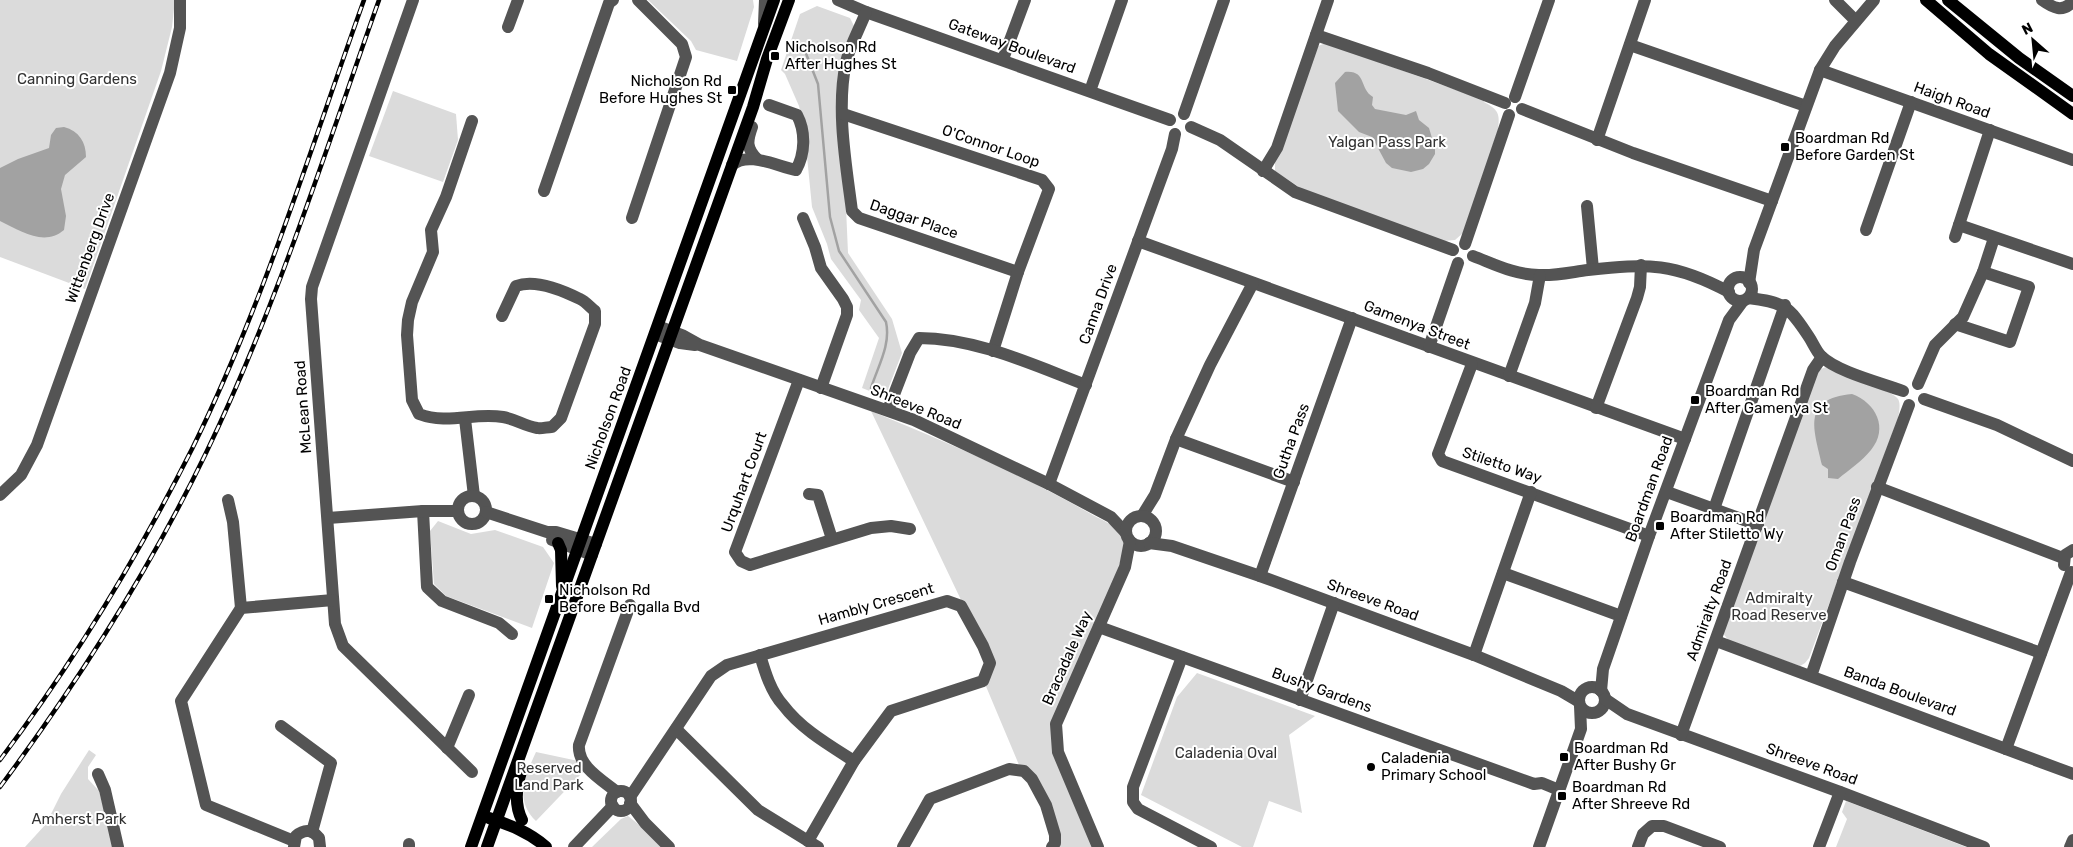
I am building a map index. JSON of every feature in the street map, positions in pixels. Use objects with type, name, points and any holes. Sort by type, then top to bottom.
[{"type":"main road","name":"Nicholson Road","points":[[471,847],[774,0]]},
{"type":"main road","name":"Nicholson Road","points":[[487,847],[753,107],[789,0]]},
{"type":"main road","points":[[1926,0],[1989,54],[2073,114]]},
{"type":"main road","points":[[1948,0],[2019,58],[2073,96]]},
{"type":"main road","points":[[730,121],[734,126],[740,124],[748,102],[762,80]]},
{"type":"main road","points":[[558,543],[561,550],[562,594]]},
{"type":"main road","points":[[535,714],[534,731],[518,780],[516,793],[518,811],[522,820],[531,828],[541,843]]},
{"type":"main road","points":[[484,811],[522,820]]},
{"type":"main road","points":[[498,815],[541,843]]},
{"type":"street","name":"Wittenberg Drive","points":[[0,495],[21,475],[38,444],[170,73],[180,28],[180,0]]},
{"type":"street","name":"McLean Road","points":[[413,0],[312,287],[311,299],[333,600],[335,624],[343,646],[472,772]]},
{"type":"street","points":[[508,27],[518,0]]},
{"type":"street","points":[[544,191],[609,3],[612,0]]},
{"type":"street","points":[[632,218],[686,57],[682,44],[638,0]]},
{"type":"street","points":[[764,24],[765,0]]},
{"type":"street","points":[[1003,59],[1024,0]]},
{"type":"street","points":[[1090,91],[1122,0]]},
{"type":"street","points":[[1184,114],[1224,0]]},
{"type":"street","points":[[1263,171],[1276,148],[1328,0]]},
{"type":"street","points":[[1465,244],[1510,105],[1549,0]]},
{"type":"street","points":[[1597,140],[1645,0]]},
{"type":"street","points":[[1835,0],[1856,21]]},
{"type":"street","name":"Boardman Road","points":[[1729,320],[1731,287],[1754,250],[1820,70],[1835,46],[1874,0]]},
{"type":"street","points":[[2042,0],[2057,8],[2065,8],[2073,1]]},
{"type":"street","name":"Gateway Boulevard","points":[[837,1],[1170,120]]},
{"type":"street","name":"Daggar Place","points":[[866,12],[846,62],[842,114],[842,130],[852,211],[859,218],[1018,272]]},
{"type":"street","points":[[1316,35],[1428,73],[1510,105],[1522,101],[1522,110],[1597,140],[1772,201]]},
{"type":"street","points":[[1630,45],[1806,106]]},
{"type":"street","name":"Haigh Road","points":[[1820,70],[2073,160]]},
{"type":"street","points":[[1866,230],[1911,102]]},
{"type":"street","points":[[732,165],[744,159],[757,159],[779,167],[796,170],[804,151],[797,115],[769,105]]},
{"type":"street","points":[[753,107],[755,119],[747,143],[750,151],[757,159]]},
{"type":"street","name":"O'Connor Loop","points":[[842,114],[1042,180],[1049,189],[1018,272],[993,351]]},
{"type":"street","points":[[1184,114],[1189,118],[1191,127],[1185,134],[1175,134],[1171,130],[1170,120],[1174,115],[1184,114]]},
{"type":"street","points":[[472,121],[446,197],[430,230],[433,252],[412,302],[408,320],[407,335],[412,400],[419,414],[432,419],[506,417],[537,428],[552,427],[561,418],[595,324],[595,311],[581,299],[536,283],[525,283],[516,286],[502,316]]},
{"type":"street","points":[[1191,127],[1220,140],[1295,192],[1453,250]]},
{"type":"street","points":[[1990,130],[1957,231],[1994,238],[2073,264]]},
{"type":"street","name":"Canna Drive","points":[[1049,484],[1175,134]]},
{"type":"street","points":[[1586,206],[1593,269]]},
{"type":"street","points":[[803,218],[821,268],[843,299],[847,315],[821,388]]},
{"type":"street","points":[[1918,384],[1935,346],[1963,317],[1983,272],[1994,238]]},
{"type":"street","name":"Gamenya Street","points":[[1138,241],[1352,318],[1472,364],[1685,439]]},
{"type":"street","points":[[1453,250],[1459,244],[1465,244],[1472,250],[1473,256],[1469,262],[1458,263]]},
{"type":"street","points":[[1453,250],[1454,259],[1458,263]]},
{"type":"street","name":"Boardman Road","points":[[1591,700],[1729,320],[1748,292],[1754,250]]},
{"type":"street","points":[[1473,256],[1509,270],[1540,275],[1641,265],[1668,268],[1731,287]]},
{"type":"street","points":[[1429,347],[1458,263]]},
{"type":"street","points":[[1596,408],[1638,293],[1641,265]]},
{"type":"street","points":[[1955,324],[2010,342],[2029,287],[1983,272]]},
{"type":"street","points":[[1509,376],[1535,303],[1540,275]]},
{"type":"street","points":[[1731,287],[1742,278],[1748,292],[1785,305],[1822,357],[1845,370],[1903,391]]},
{"type":"street","points":[[1146,522],[1129,523],[1136,541],[1155,537],[1146,522],[1176,439],[1210,365],[1253,283]]},
{"type":"street","points":[[1731,287],[1735,300],[1748,292]]},
{"type":"street","points":[[1714,509],[1785,305]]},
{"type":"street","name":"Gutha Pass","points":[[1260,576],[1352,318]]},
{"type":"street","name":"Shreeve Road","points":[[656,330],[670,335],[682,334],[700,345],[914,420],[1049,484],[1111,517],[1136,541],[1172,546],[1260,576],[1984,847]]},
{"type":"street","points":[[888,410],[910,353],[919,338],[934,338],[993,351],[1086,385]]},
{"type":"street","name":"Admiralty Road","points":[[1681,735],[1813,370],[1822,357]]},
{"type":"street","name":"Stiletto Way","points":[[1472,364],[1438,454],[1442,461],[1649,536]]},
{"type":"street","name":"Urquhart Court","points":[[799,380],[735,552],[741,561],[750,565],[871,528],[892,526],[910,529]]},
{"type":"street","points":[[1913,383],[1918,384],[1924,389],[1924,399],[1921,404],[1909,405],[1904,401],[1903,391],[1906,386],[1913,383]]},
{"type":"street","points":[[1924,399],[1997,425],[2073,461]]},
{"type":"street","name":"Oman Pass","points":[[1811,676],[1877,487],[1909,405]]},
{"type":"street","points":[[464,419],[474,496]]},
{"type":"street","points":[[1176,439],[1294,482]]},
{"type":"street","points":[[1877,487],[2068,554],[2064,567],[2072,572],[2006,749]]},
{"type":"street","points":[[1474,655],[1530,492]]},
{"type":"street","points":[[1667,492],[1758,525]]},
{"type":"street","points":[[809,494],[818,495],[832,539]]},
{"type":"street","points":[[457,512],[462,500],[474,496]]},
{"type":"street","points":[[457,512],[465,523],[474,524],[482,520],[486,512],[485,503],[474,496]]},
{"type":"street","points":[[228,500],[233,522],[240,608],[181,701],[206,805],[294,844],[300,833],[304,831],[312,832],[319,838],[320,847]]},
{"type":"street","points":[[328,518],[423,511],[457,512]]},
{"type":"street","points":[[423,511],[427,587],[442,600],[499,623],[512,634]]},
{"type":"street","points":[[486,512],[547,532],[556,532],[580,545]]},
{"type":"street","name":"Shreeve Road","points":[[1111,517],[1146,522],[1172,546]]},
{"type":"street","points":[[547,532],[551,540],[558,543],[580,545],[594,549]]},
{"type":"street","name":"Bracadale Way","points":[[1098,847],[1058,752],[1056,724],[1136,541]]},
{"type":"street","points":[[1503,573],[1620,616]]},
{"type":"street","points":[[1843,582],[2041,653]]},
{"type":"street","points":[[240,608],[333,600]]},
{"type":"street","name":"Hambly Crescent","points":[[621,801],[644,775],[711,676],[727,665],[947,601],[961,606],[990,663],[983,681],[891,710],[854,761],[813,844]]},
{"type":"street","points":[[1300,700],[1334,603]]},
{"type":"street","points":[[630,605],[579,745],[578,753],[582,761],[669,847]]},
{"type":"street","name":"Bushy Gardens","points":[[1099,627],[1534,784],[1542,783],[1558,793]]},
{"type":"street","name":"Banda Boulevard","points":[[1716,641],[2073,774]]},
{"type":"street","points":[[760,655],[766,674],[782,705],[818,738],[854,761]]},
{"type":"street","points":[[1182,657],[1133,787],[1133,802],[1138,809],[1211,847]]},
{"type":"street","points":[[447,748],[469,695]]},
{"type":"street","points":[[1539,847],[1591,700]]},
{"type":"street","points":[[281,726],[331,762],[312,832]]},
{"type":"street","points":[[676,729],[758,810],[813,844]]},
{"type":"street","points":[[903,847],[930,799],[1009,769],[1024,771],[1032,779],[1046,805],[1055,835],[1055,843],[1052,847]]},
{"type":"street","points":[[98,774],[105,790],[118,847]]},
{"type":"street","points":[[1819,847],[1840,792]]},
{"type":"street","points":[[574,847],[621,801]]},
{"type":"street","points":[[583,847],[621,801]]},
{"type":"street","points":[[1638,847],[1643,834],[1652,826],[1664,826],[1720,847]]},
{"type":"street","points":[[2070,847],[2073,840]]},
{"type":"green space","name":"Canning Gardens","points":[[0,0],[175,0],[172,27],[161,71],[85,289],[0,257]]},
{"type":"green space","points":[[648,0],[753,0],[754,7],[737,61],[696,50],[691,41]]},
{"type":"green space","points":[[817,6],[850,18],[854,26],[845,59],[845,185],[848,253],[892,319],[902,353],[885,397],[862,388],[879,338],[859,310],[861,300],[831,259],[812,207],[804,126],[799,106],[785,74],[781,70],[800,14]]},
{"type":"green space","name":"Yalgan Pass Park","points":[[1326,43],[1484,100],[1484,102],[1496,110],[1499,120],[1498,130],[1463,233],[1455,240],[1443,241],[1305,191],[1275,171],[1275,162],[1318,46]]},
{"type":"green space","points":[[393,91],[456,114],[458,140],[443,182],[369,156]]},
{"type":"green space","name":"Admiralty Road Reserve","points":[[1826,367],[1886,391],[1898,399],[1900,408],[1898,418],[1809,658],[1800,666],[1729,641],[1722,632],[1816,376],[1821,369]]},
{"type":"green space","points":[[871,411],[955,446],[1037,485],[1109,524],[1122,534],[1124,538],[1123,550],[1108,598],[1053,725],[1095,847],[1056,847],[1057,835],[1019,765],[985,684],[992,665]]},
{"type":"green space","points":[[438,521],[471,534],[495,530],[543,547],[554,563],[532,628],[446,596],[434,584],[430,531]]},
{"type":"green space","name":"Caladenia Oval","points":[[1197,673],[1315,716],[1289,735],[1302,813],[1269,801],[1253,847],[1242,847],[1141,795],[1177,697]]},
{"type":"green space","name":"Amherst Park","points":[[89,750],[96,755],[88,767],[88,779],[99,791],[114,847],[25,847],[46,824],[61,794]]},
{"type":"green space","name":"Reserved Land Park","points":[[536,752],[583,762],[590,769],[582,773],[536,821],[529,813],[523,796],[525,779]]},
{"type":"green space","points":[[1846,801],[1966,847],[1836,847],[1847,819],[1842,812]]},
{"type":"green space","points":[[628,816],[662,847],[592,847],[621,819]]},
{"type":"shaded area","points":[[1345,72],[1352,72],[1360,77],[1369,94],[1373,97],[1372,105],[1375,109],[1406,115],[1416,111],[1419,120],[1429,128],[1435,148],[1435,154],[1429,164],[1423,169],[1411,172],[1392,168],[1386,163],[1372,137],[1359,132],[1338,111],[1335,83]]},
{"type":"shaded area","points":[[64,127],[74,131],[81,138],[85,147],[86,157],[65,175],[61,189],[66,216],[64,230],[49,237],[32,236],[0,221],[0,168],[18,159],[49,148],[51,135],[56,128]]},
{"type":"shaded area","points":[[1852,394],[1868,403],[1873,410],[1877,417],[1879,433],[1871,450],[1860,462],[1838,479],[1828,478],[1828,469],[1822,465],[1816,439],[1815,418],[1818,409],[1825,402],[1836,397]]},
{"type":"waterway","points":[[805,51],[818,84],[830,217],[839,251],[886,322],[887,339],[871,388]]},
{"type":"railway","points":[[0,760],[53,686],[103,609],[171,490],[218,395],[284,227],[364,0]]},
{"type":"railway","points":[[0,787],[57,707],[111,625],[161,540],[206,453],[255,342],[277,286],[379,0]]},
{"type":"place","name":"Nicholson Rd After Hughes St","points":[[775,56]]},
{"type":"place","name":"Nicholson Rd Before Hughes St","points":[[732,90]]},
{"type":"place","name":"Boardman Rd Before Garden St","points":[[1785,147]]},
{"type":"place","name":"Boardman Rd After Gamenya St","points":[[1695,400]]},
{"type":"place","name":"Boardman Rd After Stiletto Wy","points":[[1660,526]]},
{"type":"place","name":"Nicholson Rd Before Bengalla Bvd","points":[[549,599]]},
{"type":"place","name":"Boardman Rd After Bushy Gr","points":[[1564,757]]},
{"type":"place","name":"Caladenia Primary School","points":[[1371,767]]},
{"type":"place","name":"Boardman Rd After Shreeve Rd","points":[[1562,796]]}]
